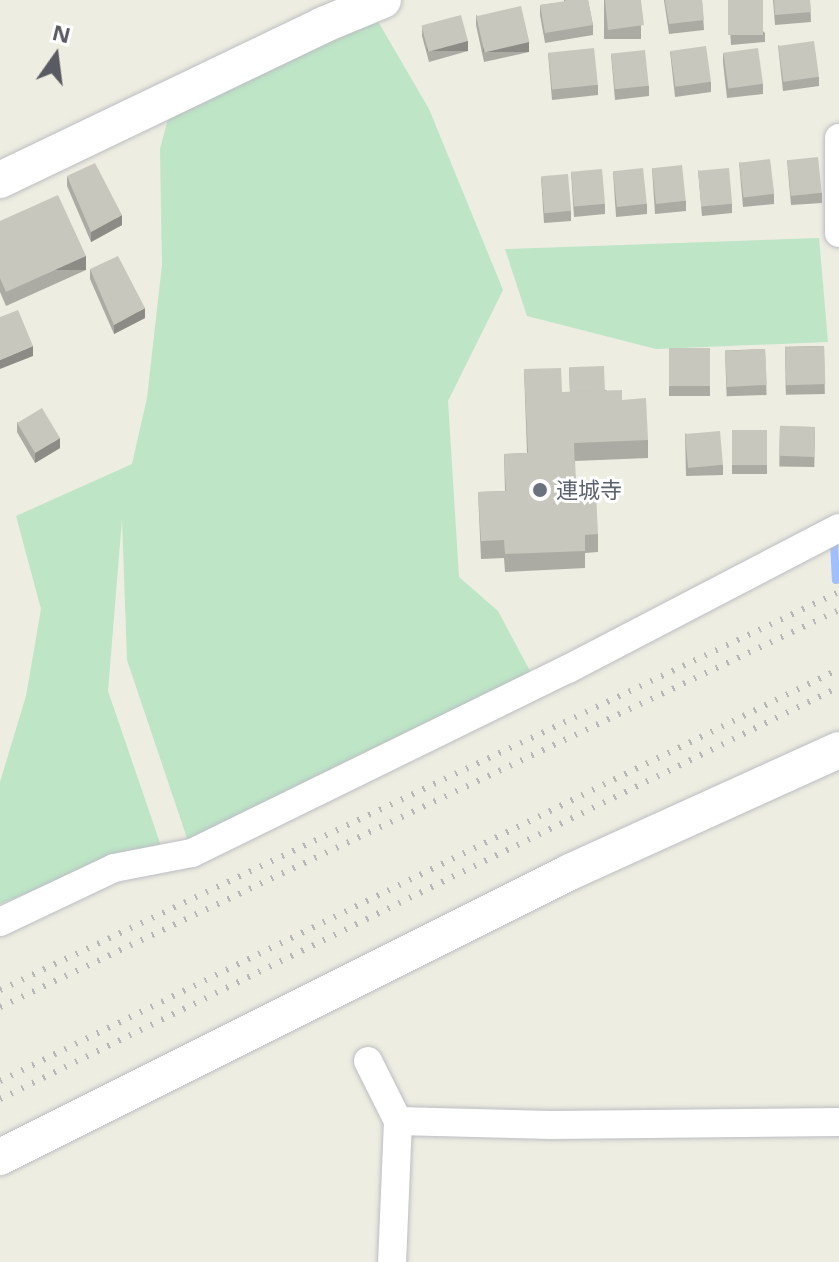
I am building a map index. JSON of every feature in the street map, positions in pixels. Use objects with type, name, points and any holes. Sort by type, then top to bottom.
[{"type":"street","points":[[0,180],[323,25],[383,0]]},
{"type":"street","points":[[839,138],[839,233]]},
{"type":"street","points":[[0,922],[114,868],[192,853],[568,669],[839,528]]},
{"type":"street","points":[[0,1157],[570,872],[839,750]]},
{"type":"street","points":[[368,1061],[398,1121],[392,1262]]},
{"type":"street","points":[[398,1121],[551,1125],[839,1122]]},
{"type":"green space","points":[[369,6],[429,109],[503,290],[448,401],[459,577],[498,611],[537,684],[192,853],[127,660],[122,519],[108,691],[161,846],[113,859],[0,904],[0,782],[26,696],[41,609],[16,516],[132,464],[147,398],[162,265],[160,149],[174,96]]},
{"type":"green space","points":[[819,238],[828,342],[656,349],[527,316],[505,249]]},
{"type":"building","points":[[588,0],[593,25],[545,33],[540,5]]},
{"type":"building","points":[[605,0],[641,0],[644,25],[608,30]]},
{"type":"building","points":[[665,0],[702,0],[704,20],[669,24]]},
{"type":"building","points":[[728,0],[763,0],[763,35],[728,35]]},
{"type":"building","points":[[774,0],[810,0],[811,12],[775,15]]},
{"type":"building","points":[[521,6],[529,42],[485,52],[476,16]]},
{"type":"building","points":[[461,15],[468,41],[428,52],[421,26]]},
{"type":"building","points":[[814,41],[819,77],[783,82],[778,46]]},
{"type":"building","points":[[706,46],[711,82],[675,87],[670,51]]},
{"type":"building","points":[[594,48],[598,85],[552,90],[548,53]]},
{"type":"building","points":[[758,48],[763,84],[728,89],[723,53]]},
{"type":"building","points":[[645,50],[649,86],[615,89],[611,54]]},
{"type":"building","points":[[818,157],[822,193],[791,196],[787,160]]},
{"type":"building","points":[[770,159],[774,194],[743,198],[739,163]]},
{"type":"building","points":[[95,163],[122,215],[91,232],[67,176]]},
{"type":"building","points":[[682,165],[686,201],[656,204],[652,168]]},
{"type":"building","points":[[643,168],[647,204],[617,207],[613,171]]},
{"type":"building","points":[[729,168],[732,204],[701,207],[698,171]]},
{"type":"building","points":[[602,169],[605,204],[574,207],[571,172]]},
{"type":"building","points":[[568,174],[571,211],[544,213],[541,176]]},
{"type":"building","points":[[58,195],[86,256],[6,292],[0,278],[0,221]]},
{"type":"building","points":[[118,256],[145,308],[114,325],[90,269]]},
{"type":"building","points":[[18,310],[33,346],[0,360],[0,317]]},
{"type":"building","points":[[824,346],[825,384],[786,385],[785,347]]},
{"type":"building","points":[[669,348],[710,348],[710,386],[669,386]]},
{"type":"building","points":[[765,349],[767,385],[727,387],[725,351]]},
{"type":"building","points":[[604,366],[605,391],[570,392],[569,367]]},
{"type":"building","name":"連城寺","points":[[561,368],[562,392],[622,390],[622,400],[646,398],[648,440],[574,443],[576,494],[596,493],[598,534],[585,535],[585,551],[505,554],[504,540],[481,541],[478,492],[506,491],[504,454],[528,453],[524,369]]},
{"type":"building","points":[[42,408],[60,438],[35,453],[17,423]]},
{"type":"building","points":[[780,426],[815,427],[814,457],[779,456]]},
{"type":"building","points":[[732,430],[767,430],[767,465],[732,465]]},
{"type":"building","points":[[720,431],[723,465],[688,468],[685,434]]},
{"type":"waterway","points":[[834,543],[836,580]]},
{"type":"railway","points":[[0,990],[839,592]]},
{"type":"railway","points":[[0,1007],[839,610]]},
{"type":"railway","points":[[0,1081],[839,669]]},
{"type":"railway","points":[[0,1099],[839,687]]},
{"type":"place","name":"連城寺","points":[[540,490]]}]
